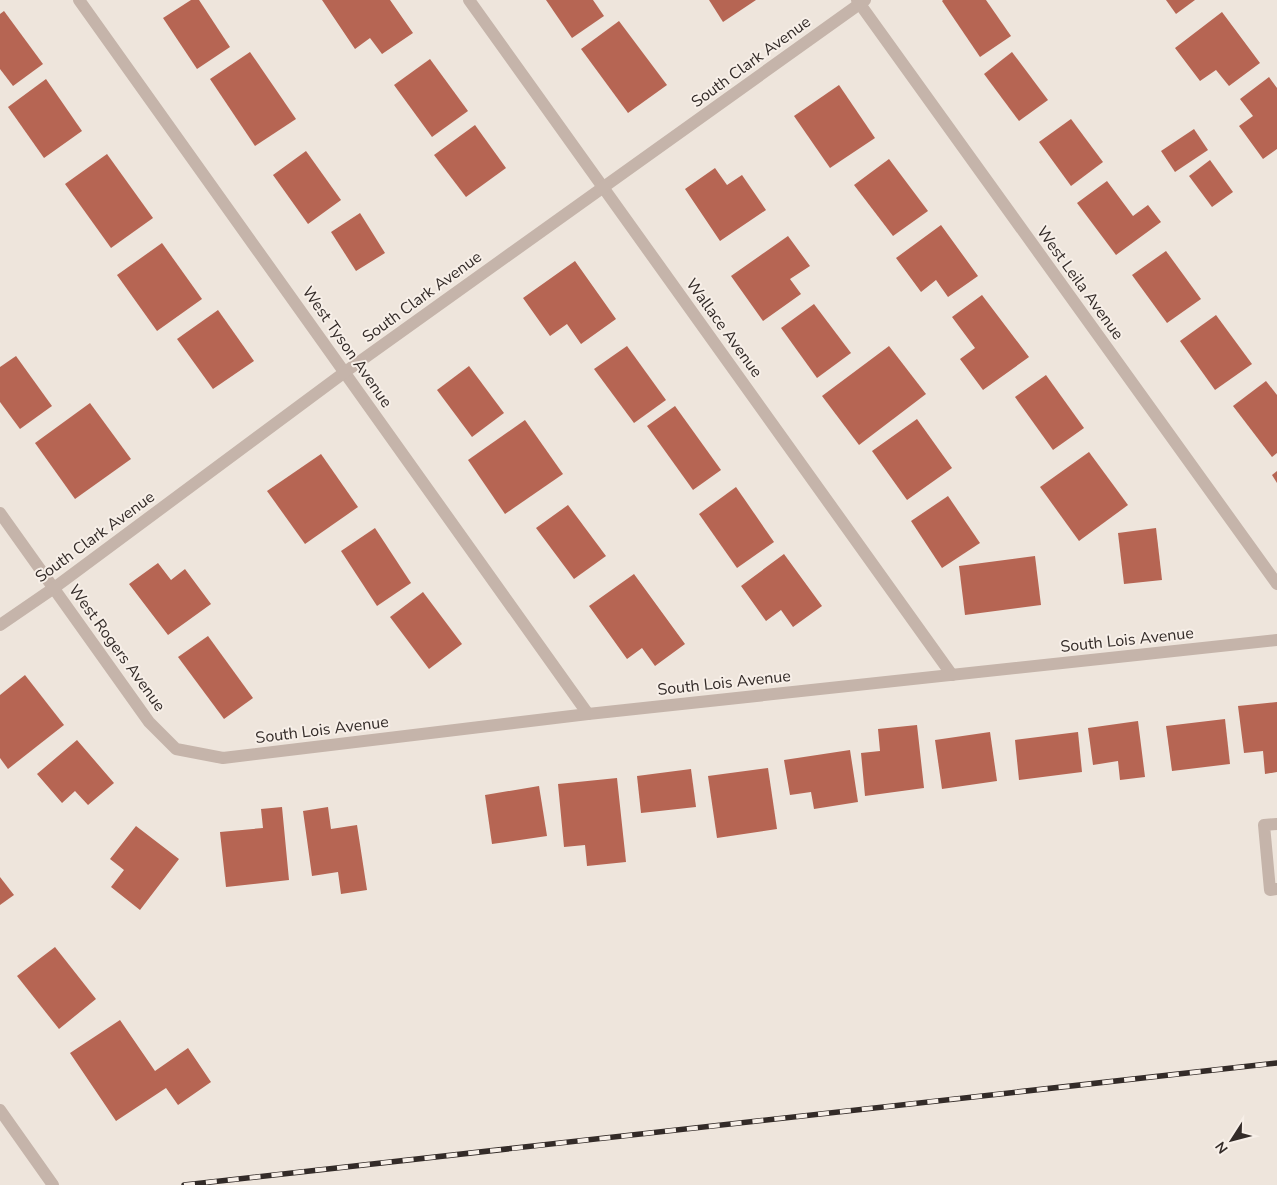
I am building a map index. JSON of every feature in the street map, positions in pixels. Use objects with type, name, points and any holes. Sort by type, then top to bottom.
[{"type":"street","name":"West Tyson Avenue","points":[[79,0],[588,714]]},
{"type":"street","name":"Wallace Avenue","points":[[469,0],[952,675]]},
{"type":"street","name":"South Clark Avenue","points":[[0,625],[54,588],[345,372],[861,1]]},
{"type":"street","name":"West Leila Avenue","points":[[861,1],[1277,584]]},
{"type":"street","name":"West Rogers Avenue","points":[[0,513],[149,722],[176,749]]},
{"type":"street","name":"South Lois Avenue","points":[[176,749],[223,758],[588,714],[1277,640]]},
{"type":"street","points":[[1277,824],[1264,825],[1270,890],[1277,889]]},
{"type":"street","points":[[0,1110],[52,1185]]},
{"type":"building","points":[[191,0],[199,0],[230,47],[197,69],[163,18]]},
{"type":"building","points":[[322,0],[390,0],[413,33],[382,54],[370,38],[355,49]]},
{"type":"building","points":[[546,0],[593,0],[604,16],[572,38]]},
{"type":"building","points":[[709,0],[756,0],[723,22]]},
{"type":"building","points":[[943,0],[986,0],[1011,36],[980,57]]},
{"type":"building","points":[[1166,0],[1195,0],[1176,14]]},
{"type":"building","points":[[4,11],[43,64],[13,86],[0,69],[0,14]]},
{"type":"building","points":[[1222,12],[1260,63],[1229,86],[1216,70],[1200,81],[1175,48]]},
{"type":"building","points":[[619,21],[667,85],[628,113],[581,49]]},
{"type":"building","points":[[250,52],[296,119],[255,146],[210,79]]},
{"type":"building","points":[[1012,52],[1048,100],[1019,121],[984,74]]},
{"type":"building","points":[[430,59],[468,111],[432,137],[394,85]]},
{"type":"building","points":[[1269,77],[1277,88],[1277,149],[1263,159],[1239,126],[1253,116],[1240,99]]},
{"type":"building","points":[[46,79],[82,131],[44,158],[8,107]]},
{"type":"building","points":[[839,85],[875,138],[830,168],[794,116]]},
{"type":"building","points":[[1071,119],[1103,162],[1071,186],[1039,142]]},
{"type":"building","points":[[475,125],[506,168],[466,197],[434,155]]},
{"type":"building","points":[[1194,129],[1208,150],[1175,172],[1161,151]]},
{"type":"building","points":[[306,151],[341,200],[308,224],[273,175]]},
{"type":"building","points":[[107,154],[153,218],[111,248],[65,184]]},
{"type":"building","points":[[889,159],[928,211],[893,236],[854,185]]},
{"type":"building","points":[[1210,160],[1233,192],[1212,207],[1189,176]]},
{"type":"building","points":[[715,168],[727,185],[742,175],[766,210],[720,241],[685,189]]},
{"type":"building","points":[[1107,181],[1133,216],[1148,205],[1161,222],[1116,255],[1077,203]]},
{"type":"building","points":[[360,213],[385,253],[356,271],[331,232]]},
{"type":"building","points":[[941,225],[978,276],[948,297],[936,280],[921,292],[896,258]]},
{"type":"building","points":[[788,236],[810,266],[790,279],[801,294],[763,321],[731,276]]},
{"type":"building","points":[[162,243],[202,299],[157,331],[117,275]]},
{"type":"building","points":[[1166,251],[1201,299],[1167,323],[1132,275]]},
{"type":"building","points":[[575,261],[616,319],[581,344],[567,324],[550,336],[523,298]]},
{"type":"building","points":[[982,295],[1029,357],[983,390],[960,359],[975,348],[952,317]]},
{"type":"building","points":[[814,304],[851,353],[817,378],[781,328]]},
{"type":"building","points":[[218,310],[254,361],[213,389],[177,339]]},
{"type":"building","points":[[1216,315],[1252,364],[1215,390],[1180,341]]},
{"type":"building","points":[[627,346],[666,400],[634,423],[594,369]]},
{"type":"building","points":[[889,346],[926,394],[859,445],[822,396]]},
{"type":"building","points":[[16,356],[52,406],[20,429],[0,402],[0,367]]},
{"type":"building","points":[[469,366],[504,413],[472,437],[437,390]]},
{"type":"building","points":[[1046,375],[1084,428],[1053,450],[1015,397]]},
{"type":"building","points":[[1266,381],[1277,395],[1277,453],[1272,457],[1233,406]]},
{"type":"building","points":[[90,403],[131,459],[75,499],[35,443]]},
{"type":"building","points":[[675,406],[721,470],[693,490],[647,426]]},
{"type":"building","points":[[917,419],[952,468],[907,500],[872,451]]},
{"type":"building","points":[[525,420],[563,474],[505,514],[468,460]]},
{"type":"building","points":[[1089,452],[1128,505],[1079,541],[1040,487]]},
{"type":"building","points":[[321,454],[358,507],[305,544],[267,491]]},
{"type":"building","points":[[1277,471],[1277,483],[1272,475]]},
{"type":"building","points":[[736,487],[774,542],[737,568],[699,514]]},
{"type":"building","points":[[948,496],[980,543],[942,568],[911,521]]},
{"type":"building","points":[[568,505],[606,556],[574,579],[536,528]]},
{"type":"building","points":[[375,528],[411,583],[377,606],[341,551]]},
{"type":"building","points":[[1156,528],[1162,580],[1124,584],[1118,533]]},
{"type":"building","points":[[784,554],[822,606],[793,627],[781,610],[766,621],[741,586]]},
{"type":"building","points":[[1035,556],[1041,605],[965,615],[959,566]]},
{"type":"building","points":[[158,563],[171,580],[185,569],[211,604],[168,635],[129,584]]},
{"type":"building","points":[[634,574],[685,644],[655,666],[642,648],[627,659],[589,606]]},
{"type":"building","points":[[423,592],[462,644],[429,669],[390,617]]},
{"type":"building","points":[[208,636],[253,698],[224,719],[178,657]]},
{"type":"building","points":[[25,675],[64,725],[8,769],[0,758],[0,695]]},
{"type":"building","points":[[1277,702],[1277,772],[1265,774],[1263,751],[1244,753],[1238,706]]},
{"type":"building","points":[[1225,719],[1230,764],[1172,771],[1166,726]]},
{"type":"building","points":[[1138,721],[1145,777],[1120,780],[1118,761],[1093,765],[1088,728]]},
{"type":"building","points":[[917,725],[924,788],[865,796],[861,753],[880,751],[878,729]]},
{"type":"building","points":[[990,732],[997,781],[942,789],[935,740]]},
{"type":"building","points":[[1078,732],[1082,772],[1019,780],[1015,740]]},
{"type":"building","points":[[77,740],[114,783],[88,805],[75,791],[62,803],[37,774]]},
{"type":"building","points":[[850,750],[858,802],[814,809],[811,792],[790,795],[784,760]]},
{"type":"building","points":[[768,768],[777,829],[717,838],[708,776]]},
{"type":"building","points":[[691,769],[696,807],[641,813],[637,776]]},
{"type":"building","points":[[617,778],[626,862],[587,866],[585,845],[564,847],[558,784]]},
{"type":"building","points":[[539,786],[547,836],[492,844],[485,795]]},
{"type":"building","points":[[282,807],[289,880],[226,887],[220,832],[263,828],[261,809]]},
{"type":"building","points":[[328,807],[331,829],[357,825],[367,890],[341,894],[338,872],[312,876],[303,811]]},
{"type":"building","points":[[136,826],[179,859],[140,910],[111,887],[124,870],[110,859]]},
{"type":"building","points":[[0,877],[14,895],[0,905]]},
{"type":"building","points":[[55,947],[96,999],[59,1029],[17,976]]},
{"type":"building","points":[[120,1020],[155,1071],[188,1048],[211,1082],[178,1105],[166,1088],[116,1121],[70,1053]]},
{"type":"railway","points":[[184,1185],[1277,1063]]}]
